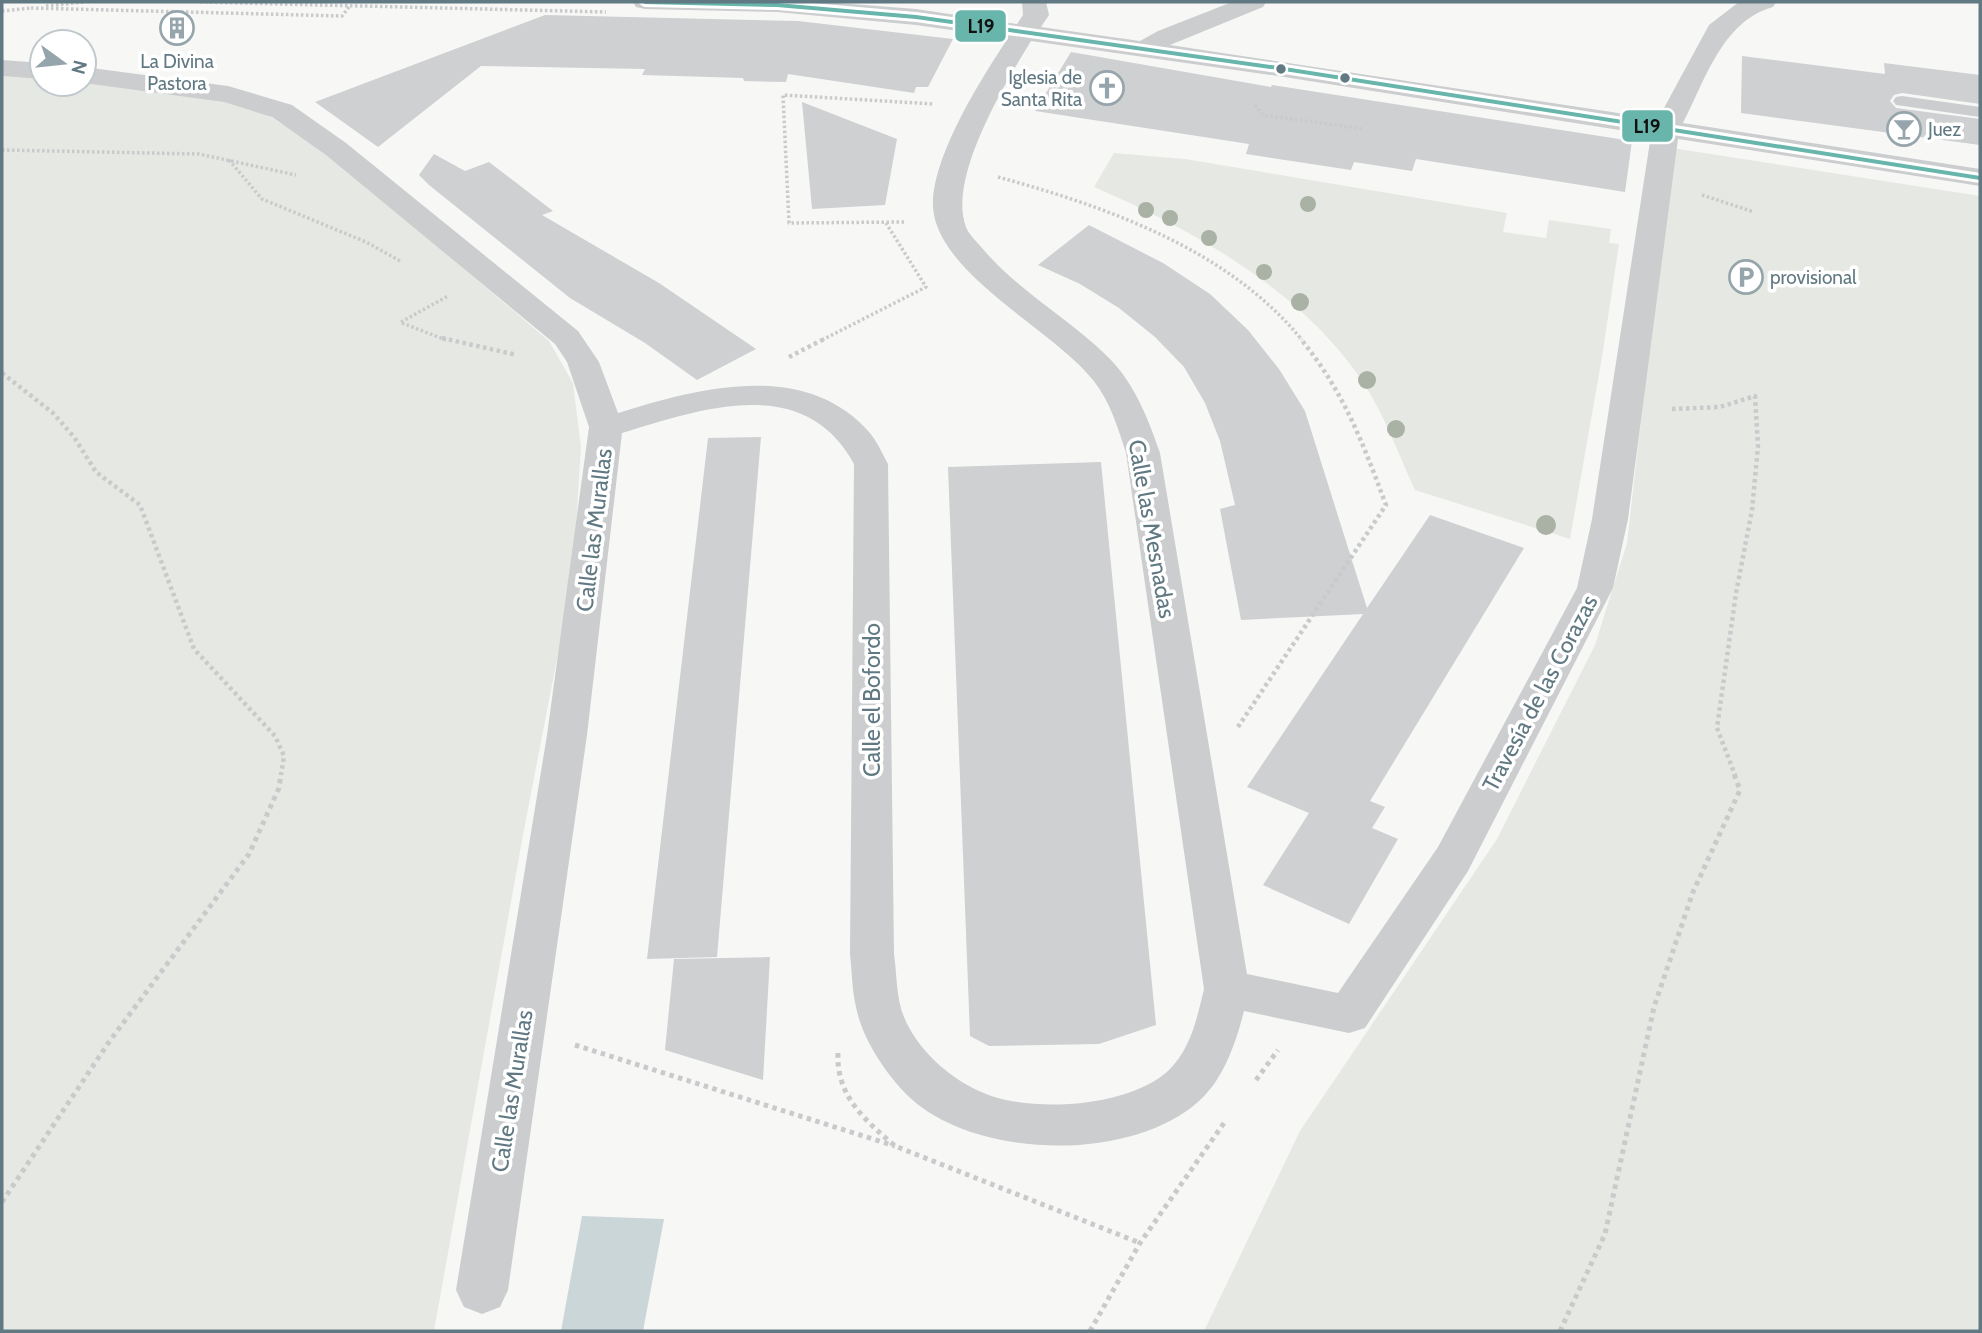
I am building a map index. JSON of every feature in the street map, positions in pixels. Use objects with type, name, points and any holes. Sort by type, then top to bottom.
[{"type":"street","points":[[645,2],[1029,17],[1145,49],[1980,178]]},
{"type":"street","points":[[1145,49],[1167,36],[1254,2]]},
{"type":"street","name":"Travesía de las Corazas","points":[[1227,989],[1349,1014],[1453,859],[1595,588],[1610,519],[1666,129],[1718,30],[1749,6],[1764,2]]},
{"type":"street","name":"Calle las Mesnadas","points":[[1029,17],[956,159],[947,189],[950,226],[978,264],[1097,365],[1118,393],[1133,422],[1143,453],[1227,989],[1205,1060],[1174,1094],[1133,1114],[1096,1124],[1053,1125]]},
{"type":"street","points":[[2,68],[28,70]]},
{"type":"street","name":"Calle las Murallas","points":[[98,77],[228,94],[257,101],[282,111],[337,149],[489,271],[567,338],[583,362],[606,428],[569,722],[482,1290]]},
{"type":"street","name":"Calle el Bofordo","points":[[606,428],[689,401],[739,395],[767,395],[806,403],[833,416],[864,446],[871,464],[872,954],[882,1020],[908,1064],[943,1096],[979,1113],[1030,1124],[1053,1125]]},
{"type":"lane","points":[[1902,101],[1980,112]]},
{"type":"path","points":[[2,11],[84,2]]},
{"type":"path","points":[[200,2],[618,12]]},
{"type":"path","points":[[31,8],[341,16],[349,6]]},
{"type":"path","points":[[1259,94],[1254,107],[1263,115],[1364,129]]},
{"type":"path","points":[[782,360],[926,287],[886,222],[789,223],[783,95],[938,104]]},
{"type":"path","points":[[2,150],[199,154]]},
{"type":"path","points":[[229,159],[261,199],[366,242],[410,267]]},
{"type":"path","points":[[987,174],[1039,187],[1138,223],[1226,272],[1299,335],[1326,371],[1350,414],[1386,505],[1236,731]]},
{"type":"path","points":[[1658,181],[1754,212]]},
{"type":"path","points":[[455,292],[401,322],[421,332],[483,349],[533,358],[583,362]]},
{"type":"path","points":[[2,373],[53,413],[74,437],[96,472],[140,505],[194,649],[275,736],[284,756],[279,788],[249,853],[109,1042],[2,1202]]},
{"type":"path","points":[[1562,1330],[1605,1234],[1658,994],[1693,892],[1740,790],[1717,728],[1736,593],[1752,510],[1758,446],[1755,396],[1720,407],[1671,409],[1627,400]]},
{"type":"path","points":[[567,1042],[895,1146],[1140,1243]]},
{"type":"path","points":[[838,1076],[870,1124],[895,1146]]},
{"type":"path","points":[[1090,1331],[1140,1243],[1169,1200]]},
{"type":"shaded area","points":[[2,74],[28,77],[28,98],[98,98],[98,83],[221,101],[268,115],[341,164],[549,341],[573,383],[581,447],[573,576],[523,835],[434,1331],[2,1331]]},
{"type":"shaded area","points":[[1672,148],[1980,196],[1980,1331],[1204,1331],[1300,1131],[1497,839],[1595,645],[1627,543]]},
{"type":"shaded area","points":[[1114,153],[1185,159],[1507,213],[1503,232],[1546,238],[1549,220],[1611,229],[1609,243],[1619,244],[1570,539],[1415,490],[1372,397],[1348,361],[1319,329],[1250,271],[1212,247],[1173,224],[1094,187]]},
{"type":"shaded area","points":[[582,1216],[664,1219],[643,1331],[561,1331]]},
{"type":"building","points":[[545,15],[798,21],[953,39],[928,87],[916,87],[914,93],[788,74],[786,82],[744,81],[743,78],[642,75],[645,69],[481,66],[378,147],[315,102]]},
{"type":"building","points":[[1071,52],[1271,87],[1272,85],[1632,141],[1625,192],[1416,159],[1412,171],[1354,162],[1351,170],[1246,154],[1249,144],[1035,111]]},
{"type":"building","points":[[1742,56],[1885,74],[1884,63],[1980,75],[1980,104],[1902,93],[1894,95],[1890,101],[1896,108],[1980,119],[1980,145],[1741,113]]},
{"type":"building","points":[[802,102],[897,139],[885,205],[812,209]]},
{"type":"building","points":[[434,154],[465,171],[489,162],[553,211],[542,215],[659,283],[756,349],[697,380],[645,343],[570,298],[429,185],[419,175]]},
{"type":"building","points":[[1089,225],[1163,263],[1210,294],[1248,330],[1279,369],[1305,411],[1367,608],[1430,515],[1524,548],[1370,801],[1385,807],[1372,828],[1398,839],[1349,924],[1263,885],[1309,813],[1247,787],[1363,614],[1241,620],[1220,509],[1235,505],[1220,441],[1205,403],[1184,367],[1155,337],[1119,308],[1080,284],[1038,265]]},
{"type":"building","points":[[761,437],[717,957],[647,959],[708,438]]},
{"type":"building","points":[[1101,462],[1156,1025],[1099,1044],[989,1046],[970,1036],[948,467]]},
{"type":"building","points":[[770,957],[763,1080],[665,1050],[674,959]]},
{"type":"transit line","name":"L19","points":[[645,2],[777,5],[916,17],[1278,68],[1980,178]]},
{"type":"place","name":"La Divina Pastora","points":[[177,28]]},
{"type":"place","name":"Iglesia de Santa Rita","points":[[1107,88]]},
{"type":"place","name":"Juez","points":[[1904,129]]},
{"type":"place","name":"provisional","points":[[1746,277]]}]
